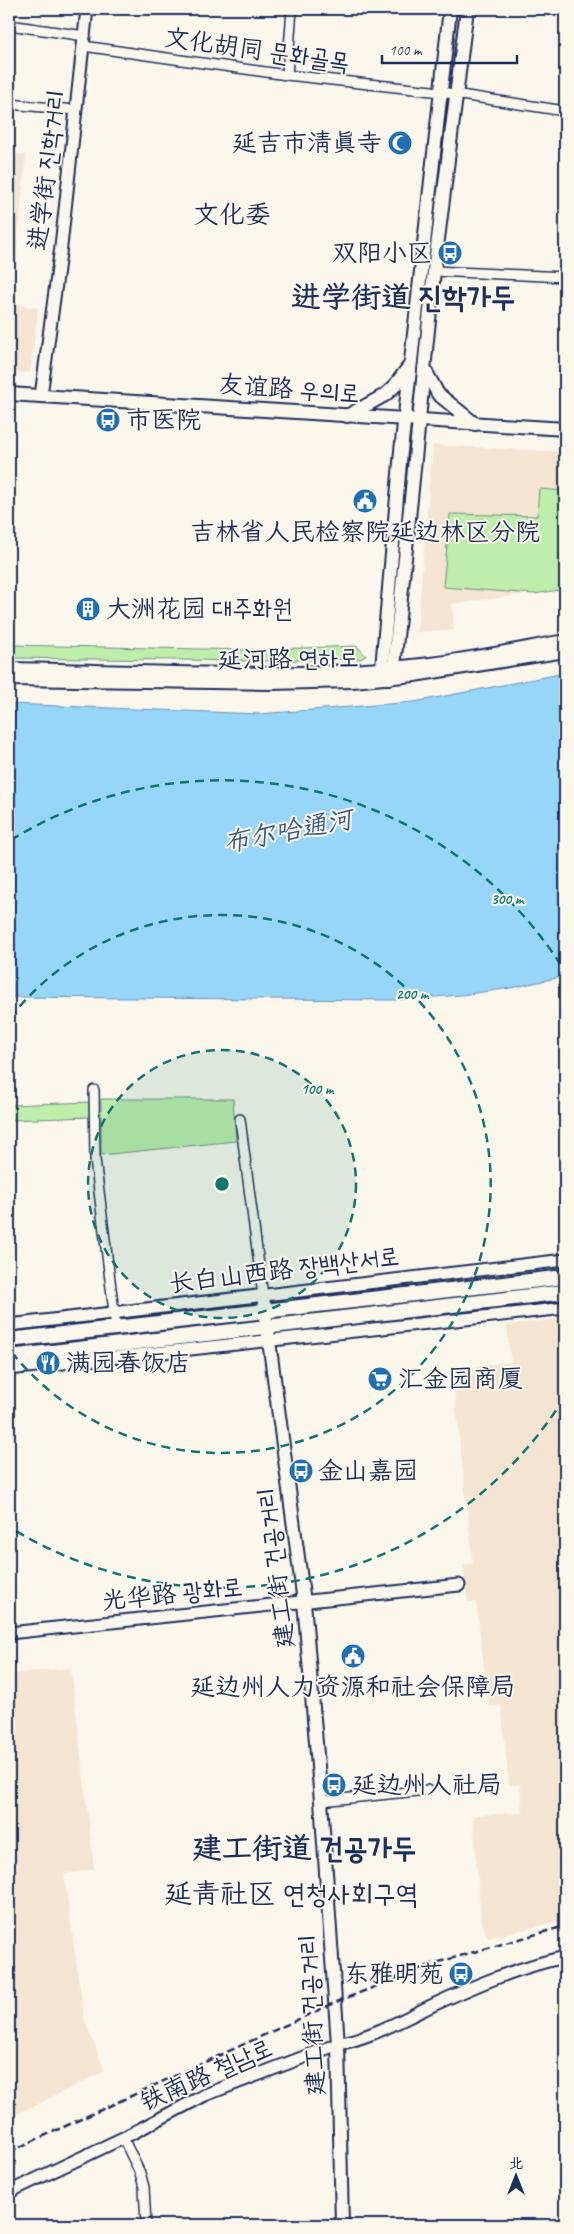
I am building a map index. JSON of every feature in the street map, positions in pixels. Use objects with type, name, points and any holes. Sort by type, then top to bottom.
[{"type":"main road","points":[[388,671],[404,420],[450,9]]},
{"type":"main road","points":[[388,671],[434,271],[467,9]]},
{"type":"main road","points":[[346,416],[385,395],[393,388],[410,365]]},
{"type":"main road","points":[[424,368],[438,394],[475,424]]},
{"type":"main road","name":"友谊路 우의로","points":[[9,394],[418,421],[565,428]]},
{"type":"main road","name":"延河路 연하로","points":[[9,669],[261,673],[388,671],[565,641]]},
{"type":"main road","name":"延河路 연하로","points":[[9,679],[271,684],[565,651]]},
{"type":"main road","name":"长白山西路 장백산서로","points":[[9,1340],[565,1277]]},
{"type":"main road","points":[[9,1357],[269,1334],[565,1292]]},
{"type":"main road","name":"建工街 건공거리","points":[[263,1296],[304,1602],[321,1801],[338,2044],[342,2225]]},
{"type":"street","name":"进学街 진학거리","points":[[41,396],[61,246],[87,9]]},
{"type":"street","points":[[287,75],[292,9]]},
{"type":"street","name":"文化胡同 문화골목","points":[[9,26],[84,41],[287,75],[441,92],[456,96],[565,112]]},
{"type":"street","points":[[9,104],[76,110]]},
{"type":"street","points":[[434,271],[565,277]]},
{"type":"street","points":[[94,1090],[95,1159],[116,1328]]},
{"type":"street","points":[[240,1119],[263,1296]]},
{"type":"street","name":"长白山西路 장백산서로","points":[[9,1326],[565,1260]]},
{"type":"street","points":[[9,1369],[269,1334],[565,1308]]},
{"type":"street","name":"光华路 광화로","points":[[9,1633],[459,1585]]},
{"type":"street","points":[[321,1801],[427,1790]]},
{"type":"street","name":"铁南路 철남로","points":[[9,2192],[124,2138],[205,2095],[338,2044],[361,2039],[474,1986],[528,1967],[565,1957]]},
{"type":"street","points":[[124,2138],[140,2172],[144,2187],[146,2225]]},
{"type":"shaded area","points":[[9,154],[26,155],[12,304],[38,308],[30,372],[22,373],[9,372]]},
{"type":"shaded area","points":[[433,445],[565,452],[565,589],[452,604],[454,630],[417,632]]},
{"type":"shaded area","points":[[565,1318],[565,1920],[488,1938],[481,1920],[473,1815],[522,1813],[520,1784],[509,1785],[501,1705],[489,1706],[476,1602],[468,1602],[463,1565],[473,1564],[452,1370],[511,1362],[507,1325]]},
{"type":"shaded area","points":[[71,1668],[94,1869],[64,1874],[84,2019],[105,2071],[9,2118],[9,1674]]},
{"type":"green space","points":[[539,489],[565,491],[565,589],[534,594],[443,587],[450,514],[537,516]]},
{"type":"green space","points":[[9,645],[250,650],[355,646],[366,656],[360,659],[261,661],[9,658]]},
{"type":"green space","points":[[101,1099],[233,1099],[236,1141],[101,1155]]},
{"type":"green space","points":[[90,1102],[90,1117],[9,1120],[9,1105]]},
{"type":"water","name":"布尔哈通河","points":[[565,673],[565,976],[511,988],[461,995],[394,1000],[9,997],[9,704],[259,714],[414,702]]},
{"type":"railway","points":[[9,2152],[334,2003],[432,1964],[565,1926]]},
{"type":"place","name":"延吉市清真寺","points":[[400,143]]},
{"type":"place","name":"双阳小区","points":[[450,253]]},
{"type":"place","name":"市医院","points":[[108,420]]},
{"type":"place","name":"吉林省人民检察院延边林区分院","points":[[365,501]]},
{"type":"place","name":"大洲花园 대주화원","points":[[88,609]]},
{"type":"place","name":"满园春饭店","points":[[48,1363]]},
{"type":"place","name":"汇金园商厦","points":[[380,1379]]},
{"type":"place","name":"金山嘉园","points":[[301,1471]]},
{"type":"place","name":"延边州人力资源和社会保障局","points":[[353,1656]]},
{"type":"place","name":"延边州人社局","points":[[334,1785]]},
{"type":"place","name":"东雅明苑","points":[[461,1974]]},
{"type":"district","name":"文化委","points":[[232,214]]},
{"type":"district","name":"进学街道 진학가두","points":[[403,297]]},
{"type":"district","name":"建工街道 건공가두","points":[[304,1848]]},
{"type":"district","name":"延青社区 연청사회구역","points":[[291,1893]]}]
